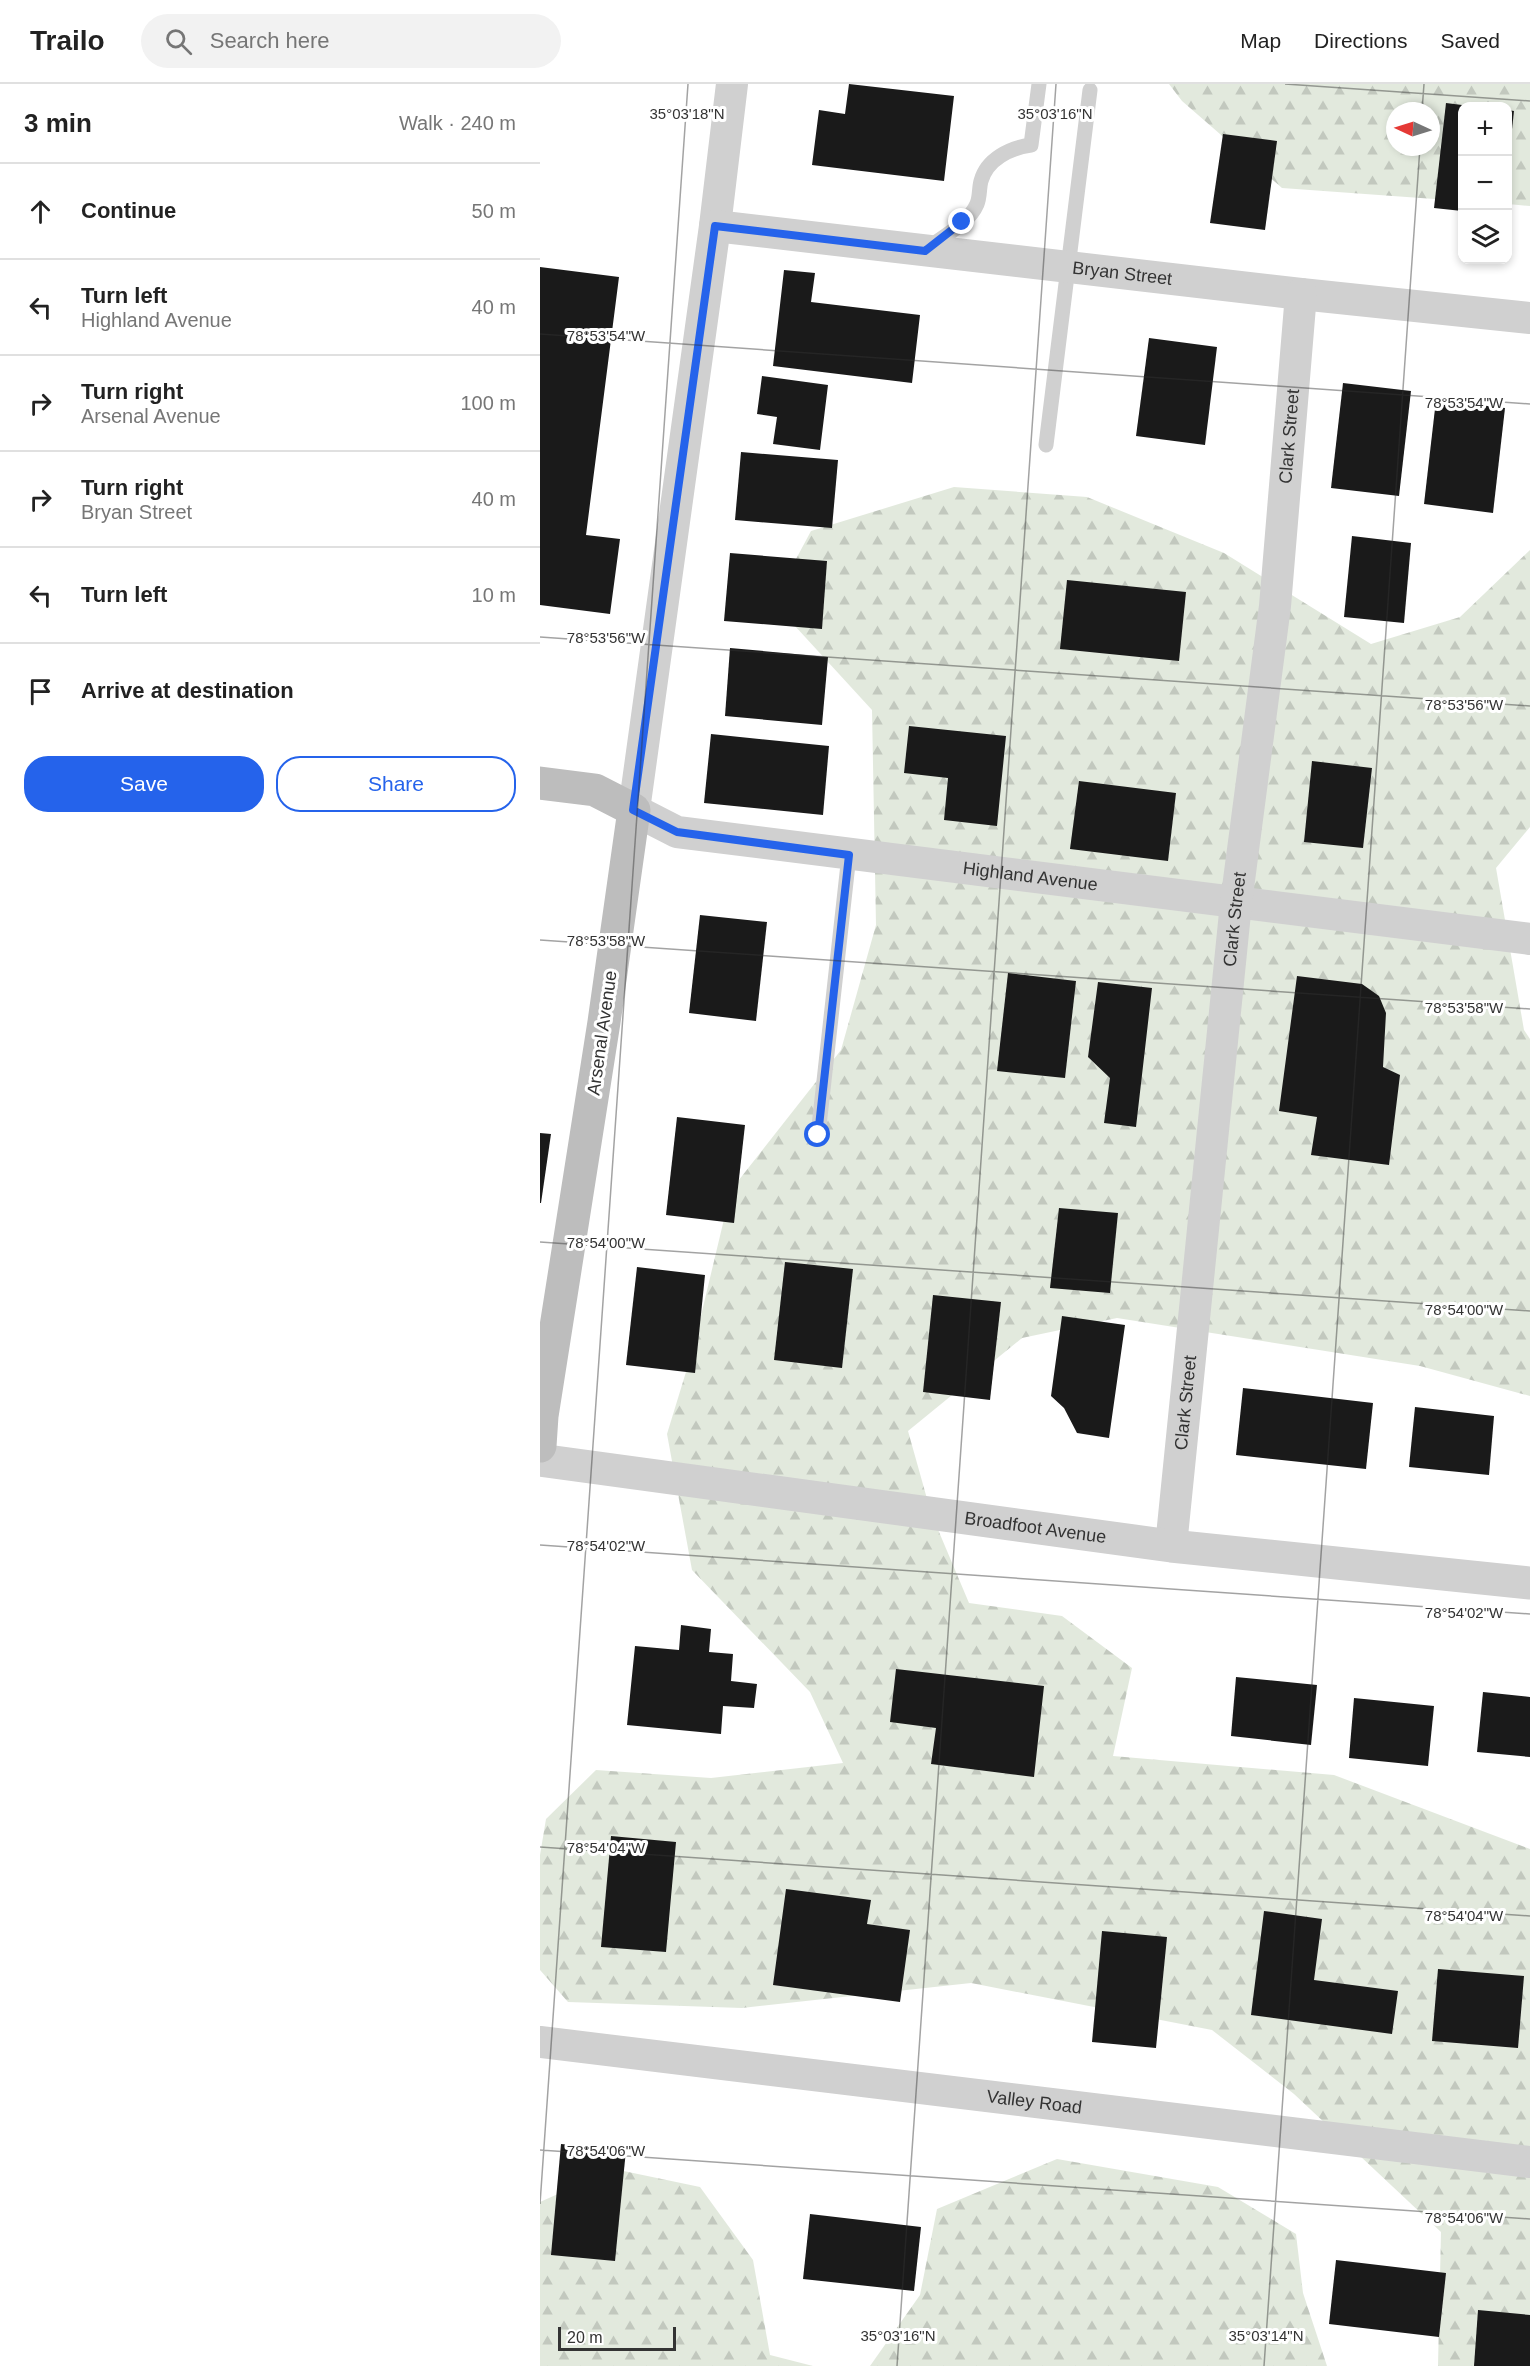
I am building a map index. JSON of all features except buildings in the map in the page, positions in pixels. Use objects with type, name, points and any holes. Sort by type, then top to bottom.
[{"type":"main road","name":"Highland Avenue","points":[[540,783],[595,790],[633,810]]},
{"type":"main road","name":"Arsenal Avenue","points":[[540,1446],[542,1416],[604,1022],[633,810]]},
{"type":"street","name":"Arsenal Avenue","points":[[633,810],[715,226],[732,84]]},
{"type":"street","name":"Bryan Street","points":[[715,226],[1301,294],[1530,318]]},
{"type":"street","name":"Clark Street","points":[[1172,1546],[1236,903],[1275,606],[1301,294]]},
{"type":"street","name":"Highland Avenue","points":[[633,810],[677,832],[1530,939]]},
{"type":"street","name":"Broadfoot Avenue","points":[[540,1461],[1172,1546],[1530,1583]]},
{"type":"street","name":"Valley Road","points":[[540,2042],[1530,2162]]},
{"type":"lane","points":[[925,251],[962,222],[976,205],[982,178],[996,159],[1013,148],[1031,145],[1039,84]]},
{"type":"lane","points":[[1046,445],[1090,90]]},
{"type":"lane","points":[[818,1135],[849,855]]},
{"type":"green space","points":[[1169,84],[1530,84],[1530,206],[1512,204],[1512,102],[1458,102],[1458,201],[1282,188],[1182,101]]},
{"type":"green space","points":[[954,487],[1087,497],[1224,553],[1371,644],[1460,617],[1530,550],[1530,827],[1496,868],[1524,1030],[1530,1039],[1530,1396],[1420,1366],[1117,1318],[1022,1338],[908,1431],[931,1513],[969,1603],[1062,1616],[1132,1668],[1113,1756],[1334,1775],[1530,1849],[1530,2366],[1438,2366],[1441,2232],[1294,2094],[1212,2030],[971,1983],[742,2008],[568,2002],[540,1970],[540,1855],[546,1819],[596,1770],[711,1778],[843,1763],[810,1692],[692,1570],[667,1434],[693,1349],[731,1190],[841,1050],[876,925],[872,710],[773,602],[811,531]]},
{"type":"green space","points":[[1057,2159],[1218,2187],[1296,2234],[1303,2293],[1327,2366],[870,2366],[920,2295],[937,2209]]},
{"type":"green space","points":[[614,2169],[700,2187],[753,2260],[770,2355],[813,2366],[540,2366],[540,2202]]},
{"type":"route","points":[[818,1135],[849,855],[677,832],[633,810],[715,226],[925,251],[962,222]]}]
